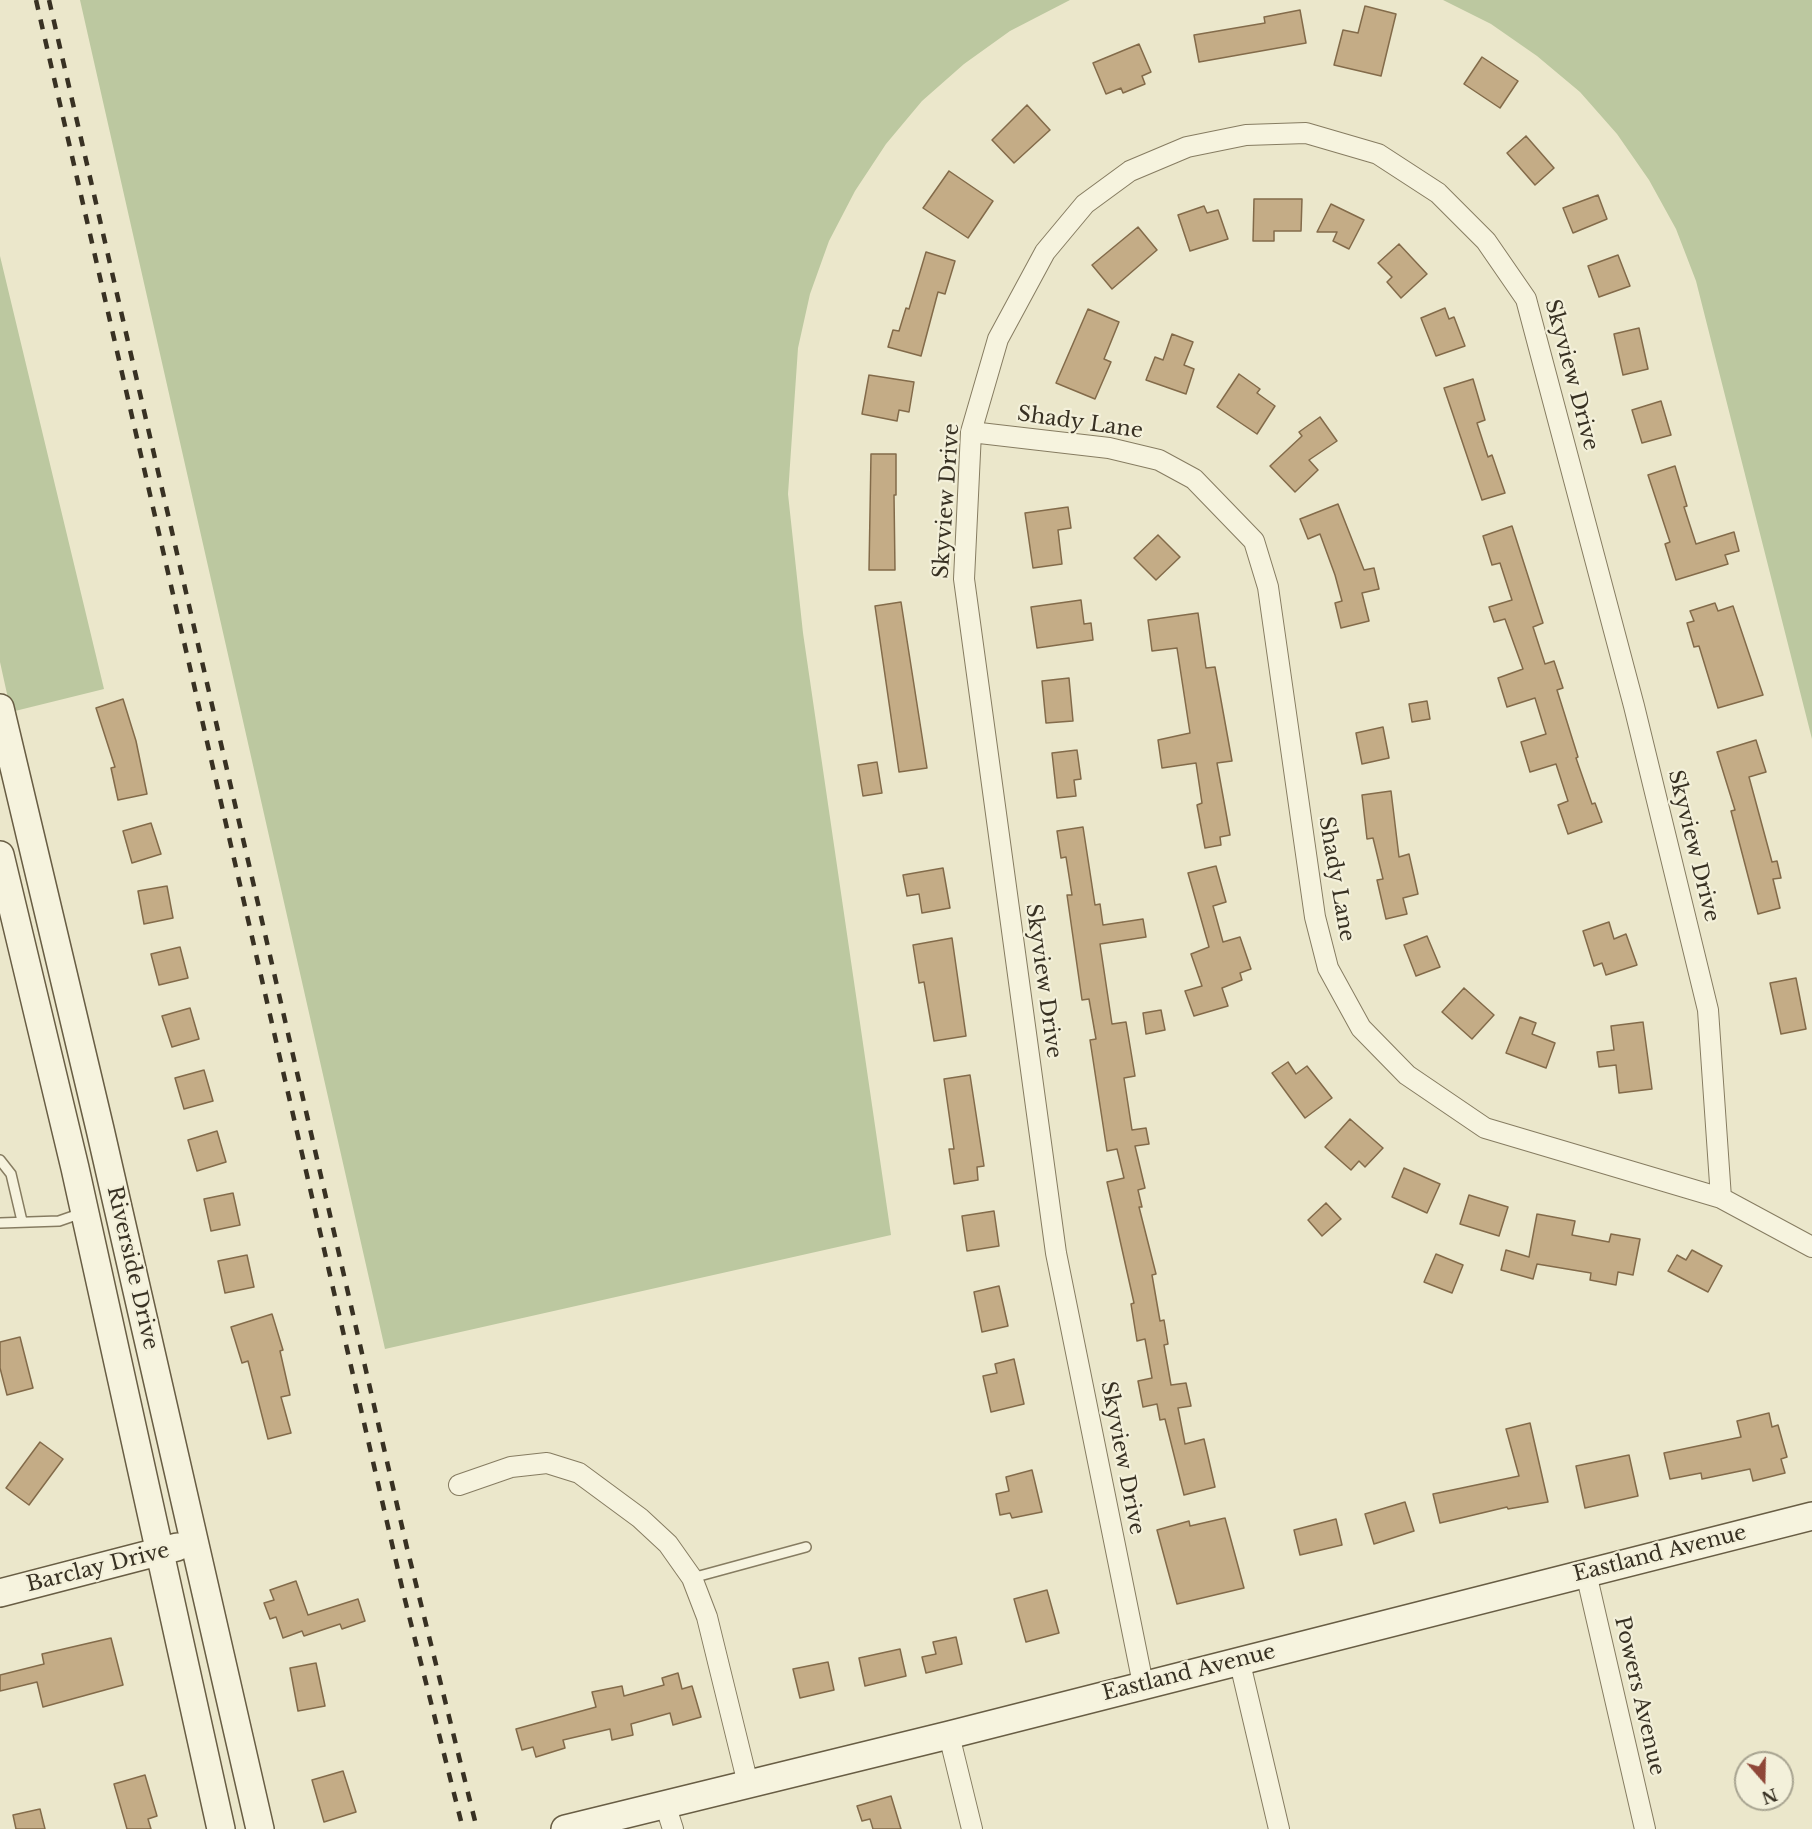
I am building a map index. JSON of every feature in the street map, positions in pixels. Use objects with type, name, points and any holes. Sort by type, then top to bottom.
[{"type":"street","name":"Skyview Drive","points":[[1143,1684],[1056,1253],[964,579],[971,432],[998,339],[1045,252],[1085,204],[1130,171],[1187,147],[1246,135],[1306,133],[1378,154],[1438,193],[1486,241],[1526,298],[1631,695],[1708,1010],[1721,1198]]},
{"type":"street","name":"Shady Lane","points":[[971,432],[1109,448],[1159,460],[1194,479],[1254,541],[1268,587],[1315,917],[1328,968],[1361,1028],[1407,1075],[1485,1128],[1721,1198],[1812,1247]]},
{"type":"street","name":"Riverside Drive","points":[[2,724],[260,1829]]},
{"type":"street","name":"Riverside Drive","points":[[0,855],[85,1212],[221,1829]]},
{"type":"street","points":[[459,1485],[511,1467],[547,1462],[579,1473],[668,1544],[692,1578],[707,1617],[748,1784]]},
{"type":"street","name":"Eastland Avenue","points":[[565,1829],[669,1816],[748,1784],[950,1735],[1239,1659],[1812,1516]]},
{"type":"street","name":"Barclay Drive","points":[[0,1593],[195,1543]]},
{"type":"street","name":"Powers Avenue","points":[[1586,1573],[1645,1829]]},
{"type":"street","points":[[1239,1659],[1279,1829]]},
{"type":"street","points":[[950,1735],[972,1829]]},
{"type":"lane","points":[[0,1160],[11,1173],[22,1221]]},
{"type":"lane","points":[[0,1223],[58,1221],[85,1212]]},
{"type":"lane","points":[[692,1578],[806,1547]]},
{"type":"green space","points":[[80,0],[1070,0],[1010,31],[964,64],[922,101],[886,144],[855,191],[829,241],[810,294],[798,348],[788,494],[803,633],[891,1235],[385,1349]]},
{"type":"green space","points":[[1443,0],[1812,0],[1812,739],[1696,281],[1676,229],[1649,180],[1617,134],[1580,92],[1537,56],[1491,24]]},
{"type":"green space","points":[[0,256],[104,689],[11,712],[0,662]]},
{"type":"building","points":[[1365,6],[1396,14],[1381,76],[1334,65],[1343,30],[1358,33]]},
{"type":"building","points":[[1300,10],[1306,43],[1199,62],[1194,35],[1265,23],[1264,17]]},
{"type":"building","points":[[1139,44],[1151,72],[1142,76],[1145,84],[1123,93],[1121,88],[1106,94],[1093,63]]},
{"type":"building","points":[[1482,57],[1518,81],[1500,108],[1464,84]]},
{"type":"building","points":[[1027,105],[1050,130],[1014,163],[992,140]]},
{"type":"building","points":[[1526,136],[1554,168],[1535,185],[1507,153]]},
{"type":"building","points":[[949,171],[993,201],[968,238],[923,208]]},
{"type":"building","points":[[1598,195],[1607,219],[1573,233],[1563,208]]},
{"type":"building","points":[[1254,199],[1302,199],[1301,231],[1274,231],[1274,241],[1253,241]]},
{"type":"building","points":[[1331,204],[1364,220],[1349,249],[1333,241],[1337,232],[1317,232]]},
{"type":"building","points":[[1204,206],[1207,213],[1218,210],[1228,239],[1190,251],[1178,215]]},
{"type":"building","points":[[1138,227],[1157,250],[1112,289],[1092,265]]},
{"type":"building","points":[[1399,244],[1427,274],[1401,298],[1387,282],[1392,277],[1378,263]]},
{"type":"building","points":[[926,252],[955,261],[945,294],[938,292],[921,356],[888,347],[893,330],[899,331],[906,308],[909,309]]},
{"type":"building","points":[[1618,255],[1630,286],[1599,297],[1588,266]]},
{"type":"building","points":[[1445,308],[1449,319],[1454,317],[1465,346],[1436,356],[1421,318]]},
{"type":"building","points":[[1088,309],[1119,322],[1104,359],[1111,362],[1095,399],[1056,383]]},
{"type":"building","points":[[1639,328],[1648,369],[1623,375],[1614,334]]},
{"type":"building","points":[[1172,334],[1193,342],[1184,365],[1194,369],[1186,394],[1146,380],[1155,357],[1163,360]]},
{"type":"building","points":[[1239,374],[1260,389],[1257,393],[1275,406],[1257,434],[1217,407]]},
{"type":"building","points":[[869,375],[914,382],[909,412],[899,410],[897,421],[862,414]]},
{"type":"building","points":[[1473,379],[1485,420],[1477,423],[1488,457],[1492,455],[1505,493],[1482,500],[1444,388]]},
{"type":"building","points":[[1661,401],[1671,435],[1642,443],[1632,410]]},
{"type":"building","points":[[1320,417],[1337,441],[1309,460],[1318,470],[1295,492],[1270,466],[1302,436],[1299,432]]},
{"type":"building","points":[[871,454],[896,454],[895,570],[869,570]]},
{"type":"building","points":[[1675,466],[1687,506],[1684,507],[1696,544],[1734,532],[1739,551],[1725,555],[1728,564],[1676,580],[1665,544],[1670,542],[1648,475]]},
{"type":"building","points":[[1338,504],[1364,570],[1374,568],[1379,589],[1362,593],[1369,621],[1341,628],[1335,603],[1342,601],[1320,534],[1308,539],[1300,519]]},
{"type":"building","points":[[1068,507],[1071,528],[1058,530],[1062,564],[1033,568],[1025,513]]},
{"type":"building","points":[[1512,526],[1543,623],[1533,627],[1545,664],[1554,661],[1563,688],[1557,690],[1578,757],[1576,758],[1592,804],[1595,803],[1602,822],[1568,834],[1558,805],[1568,801],[1556,764],[1530,772],[1521,742],[1546,734],[1535,698],[1507,707],[1498,678],[1523,669],[1505,619],[1494,622],[1489,607],[1512,600],[1500,563],[1492,565],[1483,536]]},
{"type":"building","points":[[1158,535],[1180,557],[1156,580],[1134,558]]},
{"type":"building","points":[[1081,600],[1084,624],[1091,623],[1093,640],[1037,648],[1031,607]]},
{"type":"building","points":[[901,602],[927,768],[899,772],[875,606]]},
{"type":"building","points":[[1715,603],[1718,611],[1733,606],[1763,695],[1718,708],[1699,646],[1694,647],[1687,623],[1694,621],[1690,611]]},
{"type":"building","points":[[1198,613],[1206,668],[1215,667],[1232,761],[1217,763],[1230,835],[1220,837],[1221,845],[1205,848],[1197,805],[1202,803],[1196,763],[1162,768],[1158,740],[1190,733],[1177,648],[1152,651],[1148,620]]},
{"type":"building","points":[[1069,678],[1073,721],[1046,723],[1042,681]]},
{"type":"building","points":[[123,699],[136,741],[147,794],[118,800],[111,768],[115,767],[96,708]]},
{"type":"building","points":[[1427,701],[1430,719],[1412,722],[1409,704]]},
{"type":"building","points":[[1383,727],[1389,758],[1362,764],[1356,733]]},
{"type":"building","points":[[1756,740],[1766,772],[1749,777],[1772,862],[1777,861],[1781,878],[1773,879],[1780,908],[1758,914],[1731,811],[1735,810],[1717,752]]},
{"type":"building","points":[[1077,750],[1081,779],[1074,780],[1076,796],[1057,798],[1052,753]]},
{"type":"building","points":[[877,762],[882,793],[863,796],[858,765]]},
{"type":"building","points":[[1391,791],[1399,857],[1409,854],[1418,894],[1403,898],[1407,914],[1386,919],[1377,880],[1383,879],[1373,838],[1367,839],[1362,795]]},
{"type":"building","points":[[151,823],[161,854],[132,863],[123,831]]},
{"type":"building","points":[[1083,827],[1095,905],[1100,904],[1103,925],[1143,919],[1146,937],[1100,944],[1112,1024],[1126,1022],[1135,1076],[1124,1078],[1132,1130],[1146,1128],[1149,1144],[1135,1146],[1145,1188],[1138,1190],[1142,1207],[1139,1207],[1156,1274],[1152,1275],[1160,1321],[1164,1320],[1168,1344],[1164,1345],[1171,1385],[1186,1383],[1191,1406],[1178,1408],[1185,1444],[1204,1439],[1215,1487],[1184,1495],[1165,1419],[1160,1420],[1157,1404],[1143,1407],[1138,1381],[1152,1378],[1145,1339],[1137,1341],[1131,1304],[1134,1303],[1107,1182],[1124,1178],[1117,1149],[1107,1151],[1090,1040],[1096,1039],[1089,999],[1082,1000],[1067,895],[1072,895],[1066,857],[1061,858],[1057,831]]},
{"type":"building","points":[[1216,866],[1226,902],[1213,906],[1223,942],[1240,937],[1251,969],[1240,973],[1242,980],[1222,988],[1228,1006],[1194,1016],[1185,991],[1202,986],[1191,954],[1209,947],[1188,873]]},
{"type":"building","points":[[943,868],[950,908],[922,913],[919,894],[907,896],[903,875]]},
{"type":"building","points":[[167,886],[173,918],[144,924],[138,891]]},
{"type":"building","points":[[1609,922],[1614,939],[1626,934],[1637,965],[1606,975],[1602,963],[1594,966],[1583,931]]},
{"type":"building","points":[[1427,936],[1440,967],[1416,976],[1404,945]]},
{"type":"building","points":[[952,938],[966,1036],[934,1041],[924,982],[919,983],[913,945]]},
{"type":"building","points":[[180,947],[188,978],[159,985],[151,954]]},
{"type":"building","points":[[1796,978],[1806,1029],[1781,1034],[1770,983]]},
{"type":"building","points":[[1464,988],[1494,1015],[1472,1039],[1442,1012]]},
{"type":"building","points":[[190,1008],[199,1039],[172,1047],[162,1016]]},
{"type":"building","points":[[1161,1010],[1165,1030],[1146,1034],[1143,1013]]},
{"type":"building","points":[[1520,1017],[1536,1023],[1532,1034],[1555,1043],[1546,1068],[1506,1053]]},
{"type":"building","points":[[1643,1022],[1652,1089],[1619,1093],[1616,1065],[1599,1067],[1597,1052],[1614,1050],[1611,1026]]},
{"type":"building","points":[[1288,1062],[1296,1074],[1307,1066],[1332,1098],[1305,1118],[1272,1073]]},
{"type":"building","points":[[204,1070],[213,1101],[184,1109],[175,1078]]},
{"type":"building","points":[[970,1075],[984,1166],[977,1167],[978,1180],[954,1184],[949,1149],[954,1149],[944,1079]]},
{"type":"building","points":[[1350,1119],[1383,1148],[1365,1167],[1359,1161],[1351,1170],[1325,1147]]},
{"type":"building","points":[[217,1131],[226,1162],[197,1171],[188,1140]]},
{"type":"building","points":[[1404,1168],[1440,1184],[1427,1213],[1392,1197]]},
{"type":"building","points":[[233,1193],[240,1225],[211,1231],[204,1199]]},
{"type":"building","points":[[1469,1195],[1508,1207],[1499,1236],[1460,1224]]},
{"type":"building","points":[[1326,1203],[1341,1219],[1322,1236],[1308,1220]]},
{"type":"building","points":[[994,1211],[999,1246],[967,1251],[962,1216]]},
{"type":"building","points":[[1537,1214],[1575,1221],[1572,1235],[1609,1242],[1611,1234],[1640,1239],[1633,1275],[1618,1272],[1616,1285],[1590,1280],[1591,1273],[1537,1264],[1533,1279],[1501,1270],[1506,1250],[1529,1257]]},
{"type":"building","points":[[1692,1250],[1722,1266],[1708,1292],[1668,1271],[1677,1255],[1686,1260]]},
{"type":"building","points":[[1436,1254],[1463,1265],[1452,1293],[1424,1282]]},
{"type":"building","points":[[247,1255],[254,1287],[225,1293],[218,1261]]},
{"type":"building","points":[[999,1286],[1008,1326],[982,1332],[974,1292]]},
{"type":"building","points":[[272,1314],[283,1350],[280,1351],[290,1395],[281,1397],[291,1433],[268,1439],[248,1361],[242,1363],[231,1327]]},
{"type":"building","points":[[20,1337],[33,1388],[7,1395],[0,1368],[0,1342]]},
{"type":"building","points":[[1014,1359],[1024,1404],[991,1412],[983,1376],[997,1373],[995,1364]]},
{"type":"building","points":[[1769,1413],[1772,1427],[1778,1425],[1787,1457],[1781,1459],[1785,1473],[1753,1481],[1750,1469],[1702,1479],[1701,1473],[1670,1479],[1664,1453],[1741,1437],[1737,1421]]},
{"type":"building","points":[[1530,1423],[1548,1502],[1508,1509],[1507,1507],[1440,1523],[1433,1494],[1519,1476],[1506,1429]]},
{"type":"building","points":[[40,1442],[63,1459],[29,1505],[6,1488]]},
{"type":"building","points":[[1629,1455],[1638,1496],[1585,1508],[1576,1466]]},
{"type":"building","points":[[1032,1470],[1042,1512],[1012,1518],[1010,1513],[1000,1515],[996,1494],[1009,1491],[1006,1477]]},
{"type":"building","points":[[1405,1502],[1414,1531],[1374,1544],[1365,1514]]},
{"type":"building","points":[[1225,1518],[1244,1588],[1177,1604],[1157,1530],[1189,1521],[1190,1526]]},
{"type":"building","points":[[1336,1519],[1342,1545],[1300,1555],[1294,1530]]},
{"type":"building","points":[[296,1581],[308,1615],[358,1599],[365,1621],[342,1629],[340,1624],[304,1636],[302,1631],[283,1638],[276,1617],[270,1619],[264,1603],[274,1600],[270,1590]]},
{"type":"building","points":[[1047,1590],[1059,1633],[1026,1642],[1014,1599]]},
{"type":"building","points":[[956,1637],[962,1664],[926,1673],[922,1657],[936,1654],[933,1642]]},
{"type":"building","points":[[111,1638],[123,1685],[43,1707],[37,1682],[0,1691],[0,1675],[44,1664],[42,1654]]},
{"type":"building","points":[[900,1649],[906,1676],[865,1686],[859,1658]]},
{"type":"building","points":[[828,1662],[834,1690],[800,1698],[793,1669]]},
{"type":"building","points":[[316,1663],[325,1706],[298,1711],[290,1668]]},
{"type":"building","points":[[678,1673],[682,1689],[692,1686],[701,1717],[673,1725],[670,1713],[631,1724],[633,1735],[612,1740],[610,1729],[563,1740],[565,1748],[536,1757],[533,1747],[522,1750],[516,1729],[596,1707],[592,1692],[622,1686],[624,1696],[664,1685],[662,1678]]},
{"type":"building","points":[[343,1771],[356,1812],[324,1822],[312,1780]]},
{"type":"building","points":[[145,1775],[157,1816],[148,1819],[151,1829],[127,1829],[114,1784]]},
{"type":"building","points":[[891,1796],[901,1829],[873,1829],[870,1819],[862,1821],[857,1806]]},
{"type":"building","points":[[40,1809],[45,1829],[16,1829],[13,1815]]},
{"type":"railway","points":[[36,0],[404,1596],[463,1829]]},
{"type":"railway","points":[[49,0],[407,1548],[477,1829]]}]
